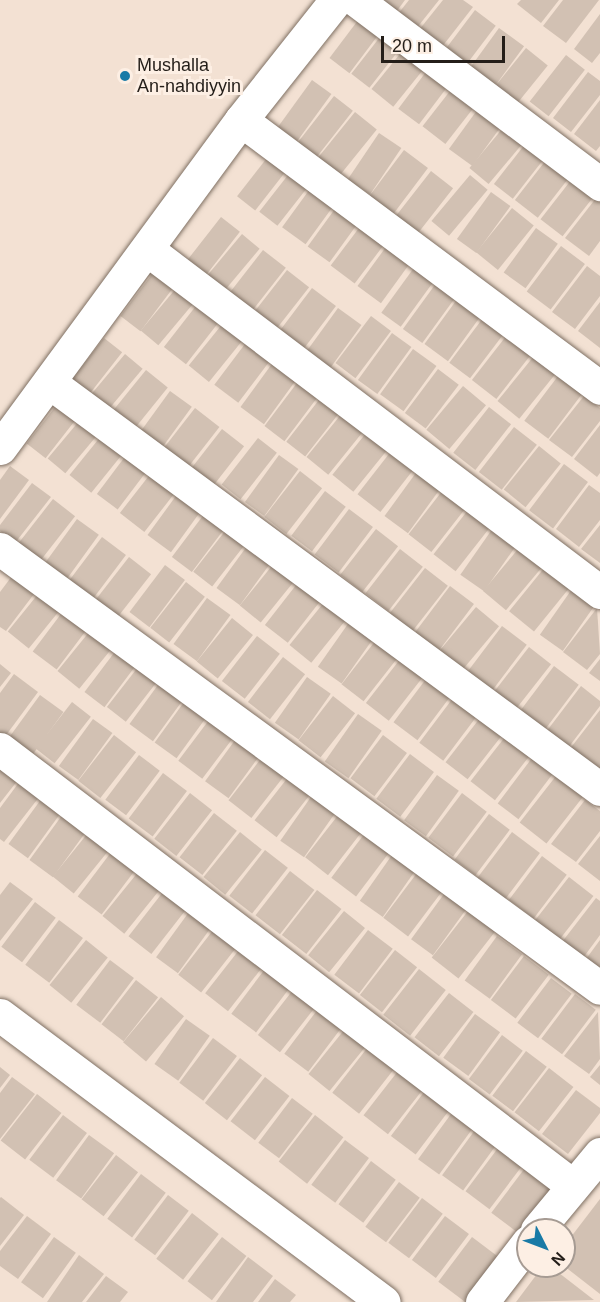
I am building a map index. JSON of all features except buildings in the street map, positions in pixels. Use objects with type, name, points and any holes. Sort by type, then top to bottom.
[{"type":"street","points":[[0,448],[148,250],[241,120],[336,0]]},
{"type":"street","points":[[356,0],[600,184]]},
{"type":"street","points":[[241,120],[600,388]]},
{"type":"street","points":[[148,250],[600,592]]},
{"type":"street","points":[[49,382],[600,789]]},
{"type":"street","points":[[0,549],[600,988]]},
{"type":"street","points":[[0,749],[572,1185]]},
{"type":"street","points":[[0,1015],[384,1302]]},
{"type":"street","points":[[546,1218],[600,1154]]},
{"type":"street","points":[[482,1302],[516,1258]]},
{"type":"place","name":"Mushalla An-nahdiyyin","points":[[125,76]]}]
